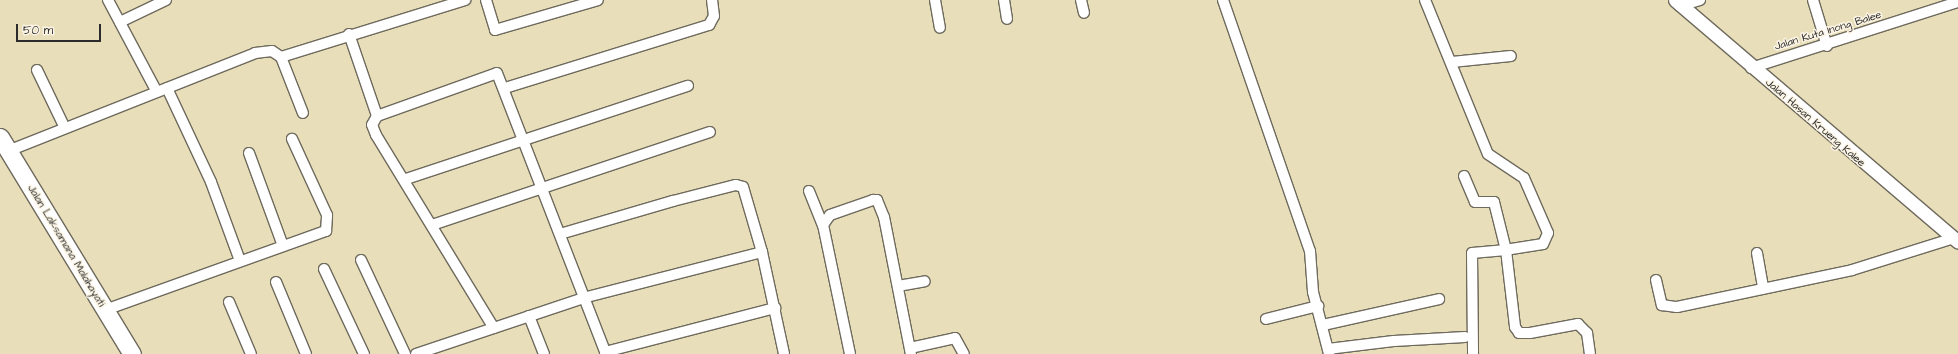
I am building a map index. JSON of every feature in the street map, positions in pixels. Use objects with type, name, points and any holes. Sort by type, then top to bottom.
[{"type":"highway","name":"Jalan Laksamana Malahayati","points":[[4,144],[132,354]]},
{"type":"street","points":[[108,0],[157,92]]},
{"type":"street","points":[[120,22],[166,0]]},
{"type":"street","points":[[281,57],[349,34],[465,0]]},
{"type":"street","points":[[486,0],[495,30],[581,2],[598,0]]},
{"type":"street","points":[[505,88],[709,25],[714,16],[712,0]]},
{"type":"street","points":[[935,0],[940,28]]},
{"type":"street","points":[[1004,0],[1007,19]]},
{"type":"street","points":[[1081,0],[1084,12]]},
{"type":"street","points":[[1223,0],[1310,251],[1313,292],[1318,306],[1329,352],[1394,341],[1465,337]]},
{"type":"street","points":[[1425,0],[1452,62],[1488,154],[1524,178],[1548,233],[1543,244],[1506,250],[1472,253],[1473,354]]},
{"type":"street","points":[[1678,3],[1700,0]]},
{"type":"street","points":[[1813,0],[1827,46]]},
{"type":"street","name":"Jalan Kuta Inong Balee","points":[[1751,68],[1827,46],[1958,2]]},
{"type":"street","name":"Jalan Hasan Krueng Kalee","points":[[1678,3],[1751,68],[1956,240]]},
{"type":"street","points":[[349,34],[377,116]]},
{"type":"street","points":[[4,144],[64,126],[168,88],[255,53],[272,51],[281,57],[303,113]]},
{"type":"street","points":[[1452,62],[1511,56]]},
{"type":"street","points":[[37,70],[64,126]]},
{"type":"street","points":[[494,328],[406,179],[376,135],[372,124],[377,116],[497,73],[505,88],[526,139],[541,186],[583,298],[606,353],[775,308]]},
{"type":"street","points":[[406,179],[688,86]]},
{"type":"street","points":[[168,88],[193,149],[211,182],[240,261]]},
{"type":"street","points":[[432,225],[541,186],[710,132]]},
{"type":"street","points":[[105,310],[326,231],[328,220],[292,139]]},
{"type":"street","points":[[249,153],[283,246]]},
{"type":"street","points":[[1464,176],[1475,202],[1494,202],[1506,250],[1517,331],[1530,333],[1578,324],[1587,333],[1590,354]]},
{"type":"street","points":[[560,234],[736,185],[743,187],[762,252],[784,354]]},
{"type":"street","points":[[808,191],[823,225],[850,354]]},
{"type":"street","points":[[823,225],[830,215],[882,199],[911,351],[955,338],[964,354]]},
{"type":"street","points":[[1656,280],[1660,300],[1666,308],[1892,259],[1956,240]]},
{"type":"street","points":[[416,354],[427,352],[583,298],[762,252]]},
{"type":"street","points":[[1757,253],[1763,288]]},
{"type":"street","points":[[361,260],[405,354]]},
{"type":"street","points":[[324,269],[364,354]]},
{"type":"street","points":[[898,286],[925,281]]},
{"type":"street","points":[[276,282],[306,354]]},
{"type":"street","points":[[1323,325],[1439,299]]},
{"type":"street","points":[[229,302],[251,354]]},
{"type":"street","points":[[1266,319],[1318,306]]},
{"type":"street","points":[[529,316],[544,354]]}]
